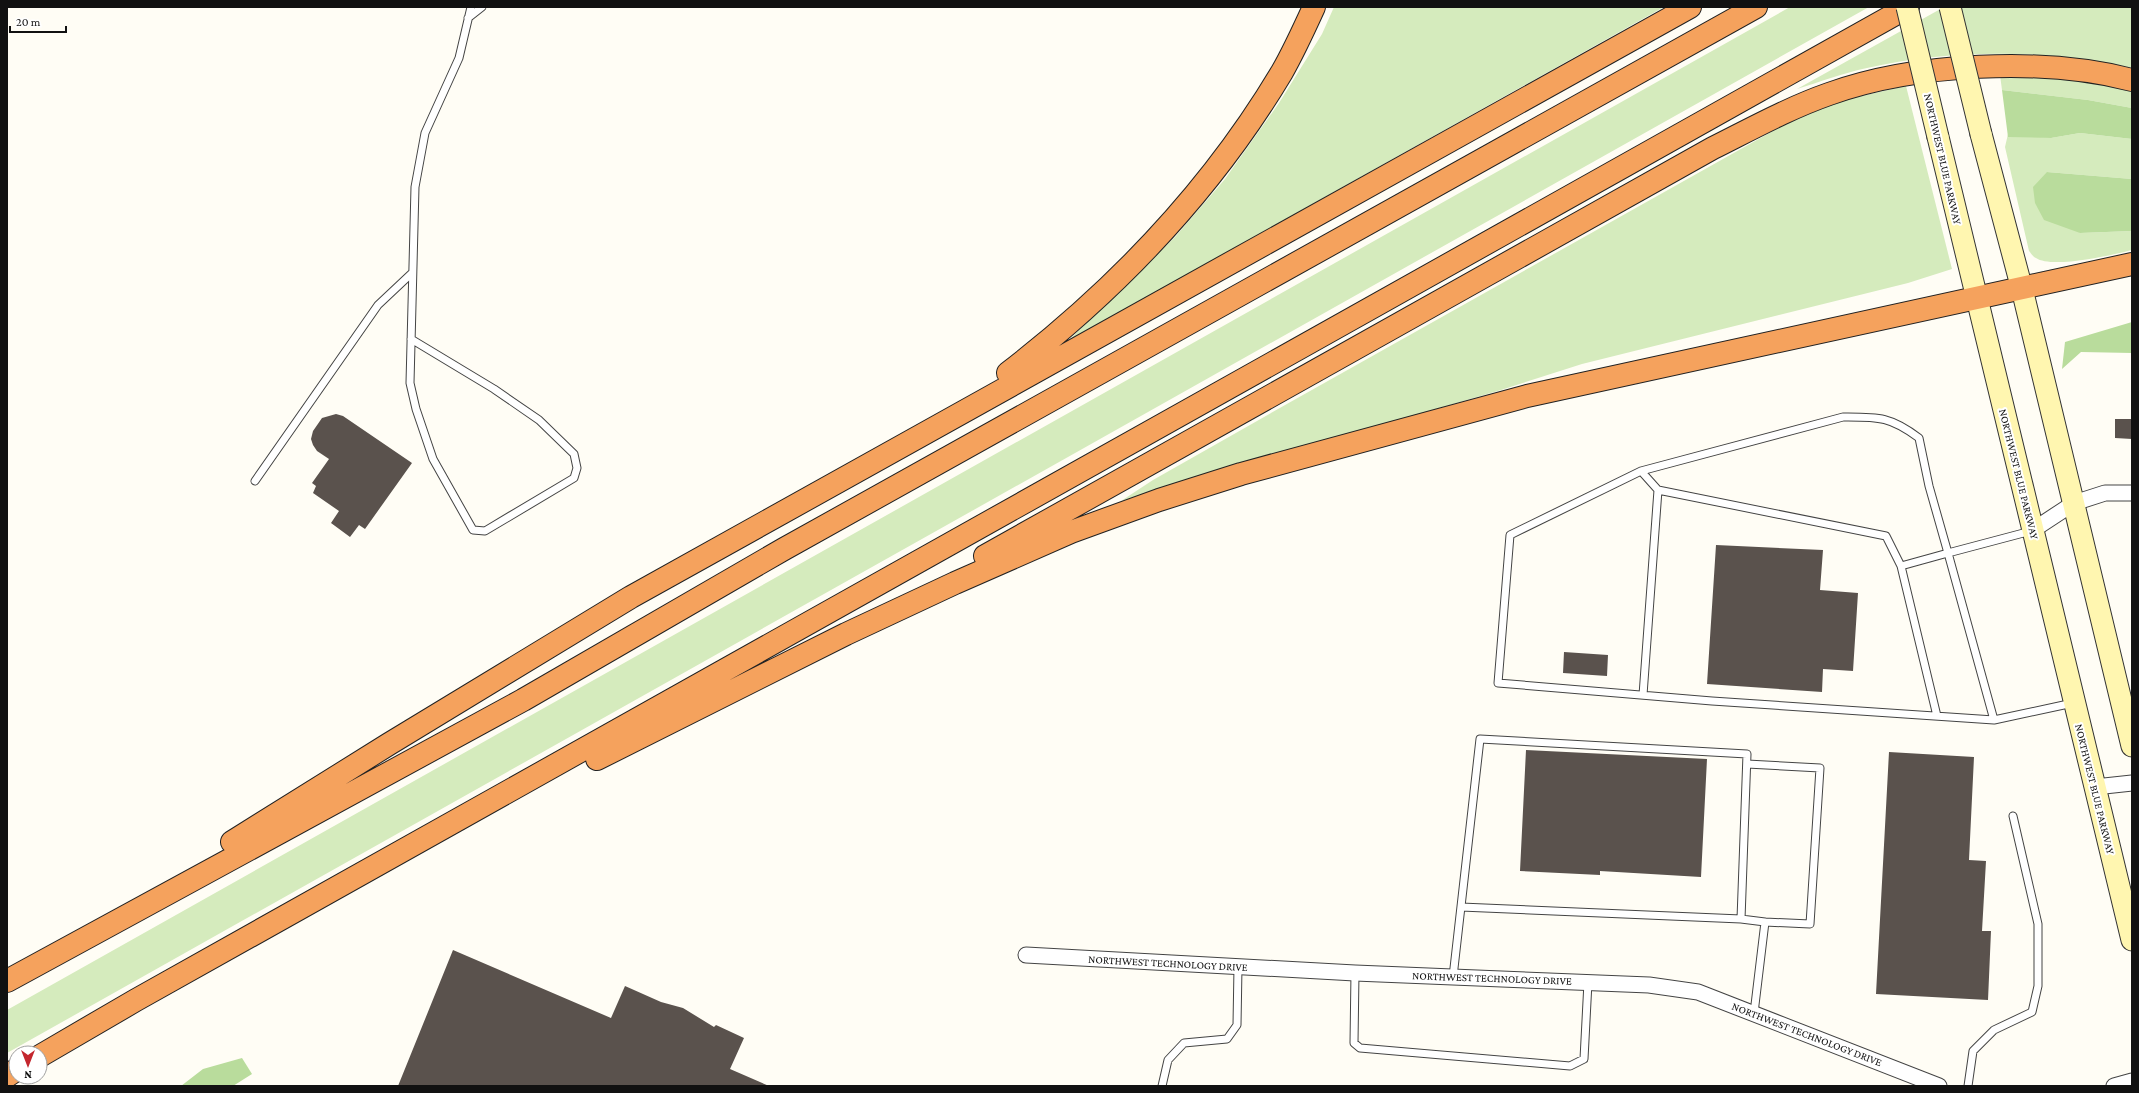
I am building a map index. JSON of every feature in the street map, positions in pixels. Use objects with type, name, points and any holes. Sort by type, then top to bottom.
[{"type":"highway","points":[[943,422],[1031,355],[1107,290],[1182,213],[1239,138],[1282,71],[1314,7]]},
{"type":"highway","points":[[7,981],[389,744],[631,597],[1690,7]]},
{"type":"highway","points":[[43,960],[523,700],[784,549],[1756,7]]},
{"type":"highway","points":[[48,1051],[136,1000],[368,872],[1908,7]]},
{"type":"highway","points":[[846,634],[1713,148],[1788,110],[1830,94],[1877,81],[1936,71],[1996,66],[2063,68],[2132,80]]},
{"type":"highway","points":[[368,872],[846,634],[1071,532],[1158,500],[1241,474],[1526,396],[2132,264]]},
{"type":"street","name":"NORTHWEST BLUE PARKWAY","points":[[1908,7],[1976,299],[2132,940]]},
{"type":"street","points":[[1950,7],[1981,134],[2022,288],[2132,746]]},
{"type":"street","points":[[2033,530],[2074,503],[2105,493],[2132,493]]},
{"type":"street","points":[[2095,787],[2132,783]]},
{"type":"street","name":"NORTHWEST TECHNOLOGY DRIVE","points":[[1026,955],[1355,973],[1588,982],[1649,986],[1698,992],[1939,1086]]},
{"type":"street","points":[[2114,1086],[2132,1082]]},
{"type":"lane","points":[[411,339],[494,390],[539,420],[574,454],[577,468],[574,478],[485,531],[473,530],[433,459],[416,409],[410,383],[412,273],[415,187],[425,133],[459,58],[471,7]]},
{"type":"lane","points":[[468,19],[482,7]]},
{"type":"lane","points":[[255,481],[378,305],[412,273]]},
{"type":"lane","points":[[1994,720],[1929,486],[1919,438],[1901,424],[1876,417],[1843,417],[1641,471],[1510,535],[1498,683],[1994,720],[2074,703]]},
{"type":"lane","points":[[1641,471],[1658,490],[1886,536],[1901,566],[1937,716]]},
{"type":"lane","points":[[1643,695],[1658,490]]},
{"type":"lane","points":[[1901,566],[2033,530]]},
{"type":"lane","points":[[1453,977],[1480,739],[1747,754],[1741,919]]},
{"type":"lane","points":[[1461,907],[1741,919],[1765,922],[1810,924],[1820,768],[1747,764]]},
{"type":"lane","points":[[1968,1086],[1973,1051],[1994,1030],[2032,1012],[2038,986],[2038,924],[2013,816]]},
{"type":"lane","points":[[1754,1013],[1765,922]]},
{"type":"lane","points":[[1162,1086],[1168,1060],[1184,1042],[1227,1039],[1237,1025],[1238,967]]},
{"type":"lane","points":[[1355,973],[1354,1042],[1360,1048],[1570,1066],[1584,1059],[1588,982]]},
{"type":"green space","points":[[1334,7],[1664,7],[1068,341],[1175,237],[1225,179],[1279,103],[1322,34]]},
{"type":"green space","points":[[1790,7],[1869,7],[21,1045],[8,1045],[7,1053],[7,1010]]},
{"type":"green space","points":[[1944,7],[2132,7],[2132,68],[2067,57],[2033,55],[1999,54],[1932,57],[1867,68],[1797,89]]},
{"type":"green space","points":[[2000,75],[2068,78],[2132,90],[2132,108],[2088,100],[2002,90]]},
{"type":"green space","points":[[1906,86],[1952,269],[1908,283],[1582,364],[1501,390],[1121,501],[1153,480],[1278,409],[1780,127],[1817,110],[1848,99]]},
{"type":"green space","points":[[2002,90],[2088,100],[2132,108],[2132,139],[2080,133],[2051,138],[2008,137]]},
{"type":"green space","points":[[2080,133],[2132,139],[2132,179],[2047,172],[2080,233],[2132,231],[2132,250],[2068,262],[2044,261],[2033,256],[2029,251],[2005,147],[2008,134],[2051,138]]},
{"type":"green space","points":[[2047,172],[2132,179],[2132,231],[2080,233],[2044,220],[2035,203],[2033,187]]},
{"type":"green space","points":[[2132,322],[2132,353],[2081,352],[2062,369],[2065,342]]},
{"type":"green space","points":[[242,1058],[252,1074],[233,1086],[181,1086],[203,1069]]},
{"type":"building","points":[[336,414],[343,416],[412,463],[365,529],[359,525],[350,537],[331,523],[339,511],[313,493],[316,486],[312,483],[329,459],[317,451],[313,445],[311,439],[313,431],[322,418]]},
{"type":"building","points":[[2115,419],[2132,419],[2132,439],[2115,438]]},
{"type":"building","points":[[1716,545],[1823,550],[1820,590],[1858,593],[1853,671],[1823,669],[1822,692],[1707,684]]},
{"type":"building","points":[[1564,652],[1608,655],[1607,676],[1563,673]]},
{"type":"building","points":[[1526,750],[1707,759],[1701,877],[1600,871],[1600,875],[1520,871]]},
{"type":"building","points":[[1889,752],[1974,757],[1969,860],[1986,861],[1982,931],[1991,931],[1988,1000],[1876,994]]},
{"type":"building","points":[[453,950],[611,1018],[625,986],[661,1002],[683,1008],[714,1027],[716,1025],[744,1038],[730,1069],[769,1086],[398,1086]]}]
